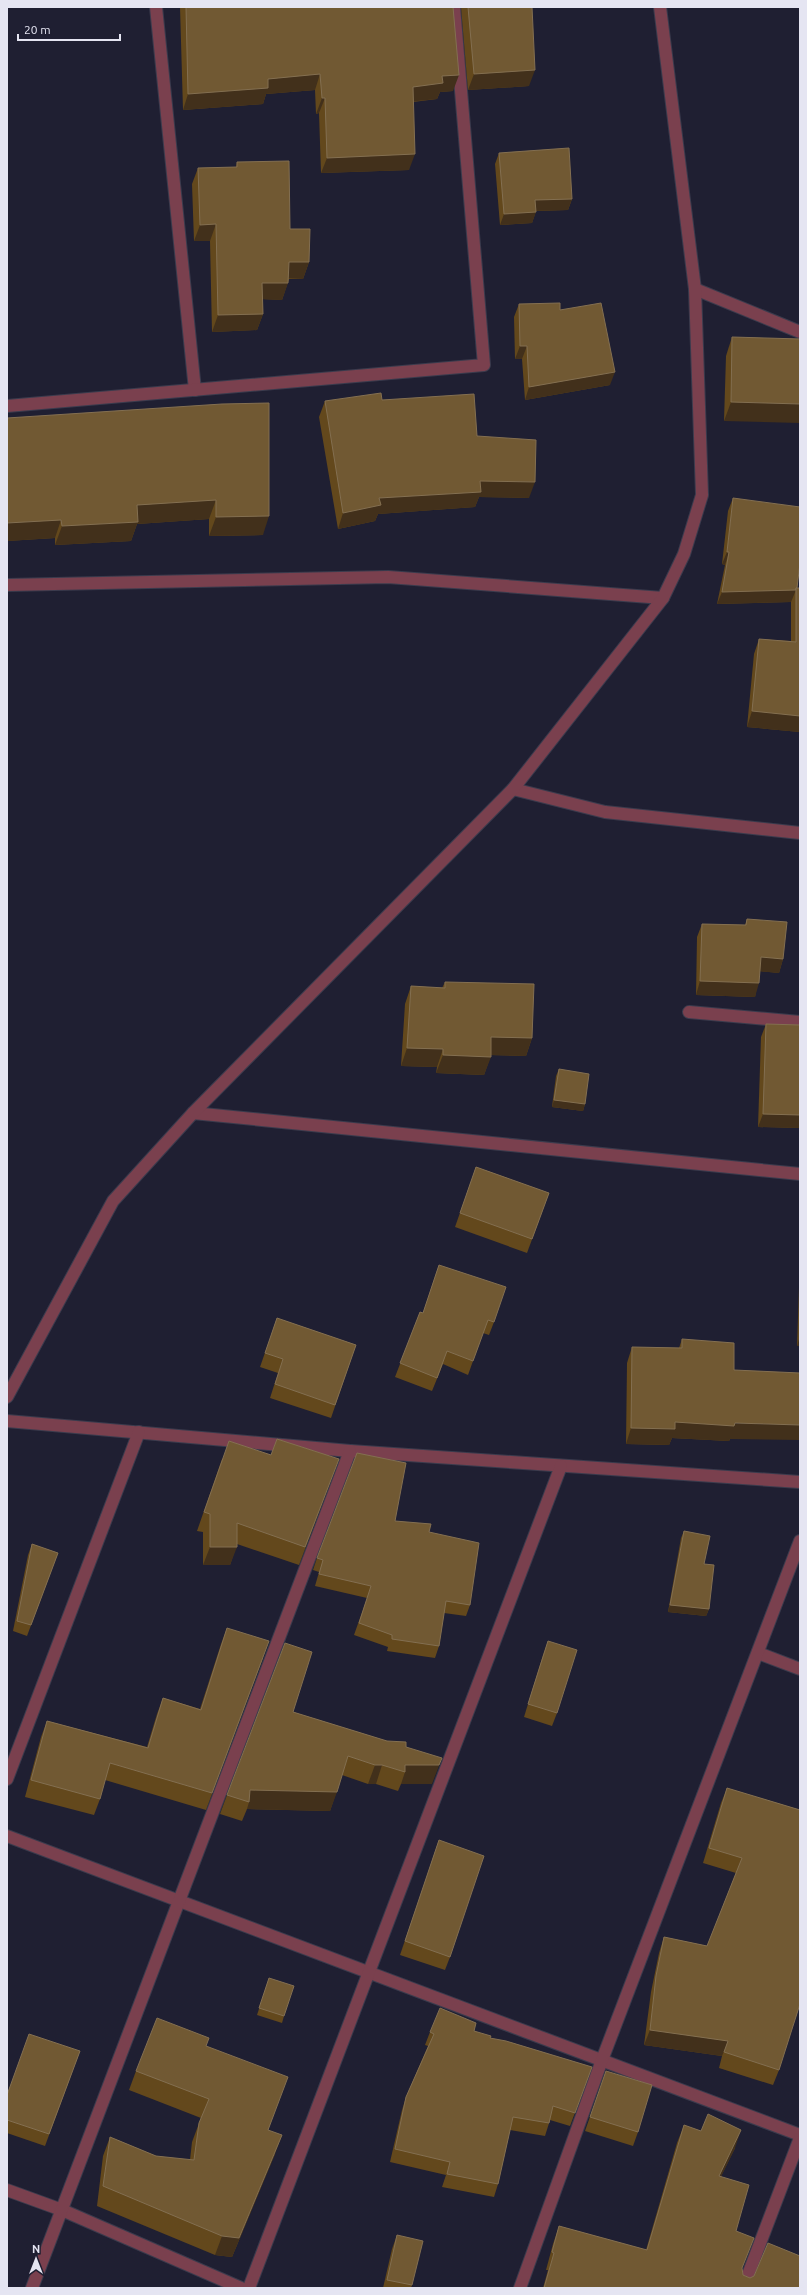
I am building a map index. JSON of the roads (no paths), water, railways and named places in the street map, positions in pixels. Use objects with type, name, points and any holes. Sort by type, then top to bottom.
[{"type":"street","points":[[156,7],[195,390]]},
{"type":"street","points":[[7,406],[484,365],[454,7]]},
{"type":"street","points":[[7,1398],[113,1201],[193,1113],[513,789],[663,598],[684,554],[702,495],[695,289],[660,7]]},
{"type":"street","points":[[695,289],[800,332]]},
{"type":"street","points":[[7,585],[388,577],[663,598]]},
{"type":"street","points":[[513,789],[605,812],[800,832]]},
{"type":"street","points":[[689,1012],[800,1022]]},
{"type":"street","points":[[193,1113],[800,1174]]},
{"type":"street","points":[[7,1421],[350,1451],[800,1482]]},
{"type":"street","points":[[7,1779],[139,1432]]},
{"type":"street","points":[[32,2288],[350,1451]]},
{"type":"street","points":[[249,2288],[561,1466]]},
{"type":"street","points":[[520,2288],[602,2060],[800,1541]]},
{"type":"street","points":[[758,1653],[800,1669]]},
{"type":"street","points":[[7,1836],[800,2136],[743,2288]]},
{"type":"street","points":[[7,2190],[62,2210],[241,2288]]}]
